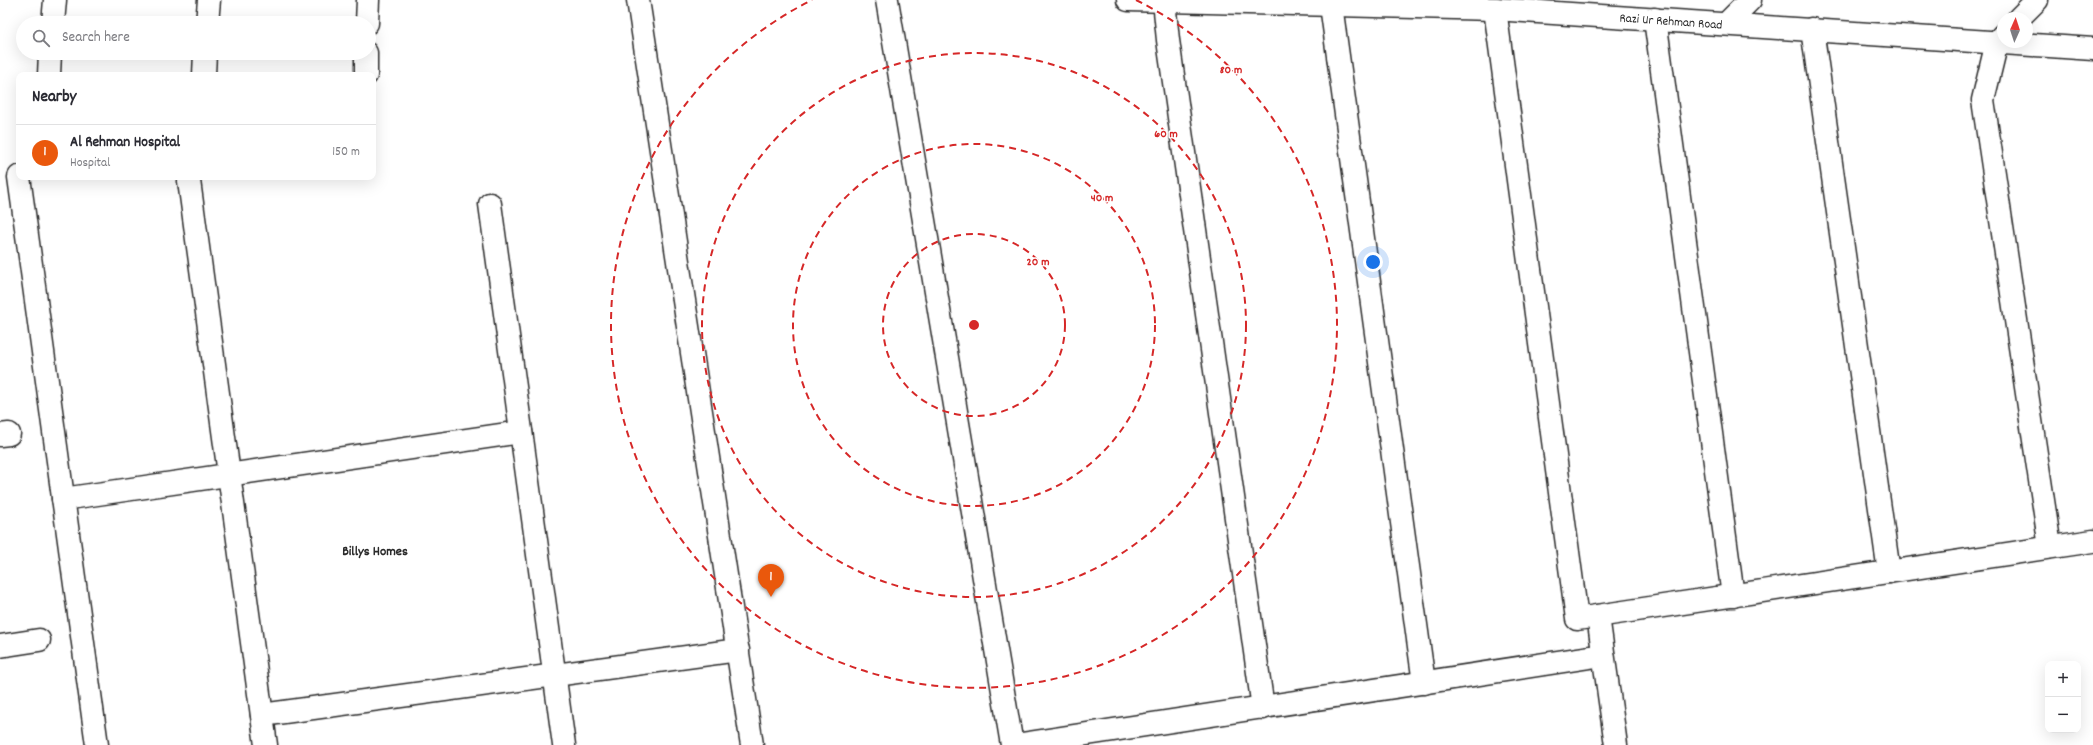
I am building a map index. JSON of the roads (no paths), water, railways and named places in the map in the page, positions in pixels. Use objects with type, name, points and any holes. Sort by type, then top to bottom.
[{"type":"street","points":[[54,16],[55,0]]},
{"type":"street","points":[[208,16],[209,0]]},
{"type":"street","points":[[367,16],[368,0]]},
{"type":"street","points":[[638,0],[752,745]]},
{"type":"street","points":[[886,0],[1013,745],[1603,655]]},
{"type":"street","name":"Razi Ur Rehman Road","points":[[1128,0],[1494,9],[1812,29],[1997,38]]},
{"type":"street","points":[[1727,23],[1750,0]]},
{"type":"street","points":[[2025,12],[2037,0]]},
{"type":"street","points":[[1164,1],[1169,48],[1263,708]]},
{"type":"street","points":[[1332,5],[1424,683]]},
{"type":"street","points":[[1494,9],[1577,619],[2093,541]]},
{"type":"street","points":[[1655,19],[1733,596]]},
{"type":"street","points":[[1812,29],[1889,572]]},
{"type":"street","name":"Razi Ur Rehman Road","points":[[2033,42],[2093,49]]},
{"type":"street","points":[[1997,48],[1983,100],[2050,547]]},
{"type":"street","points":[[48,72],[49,60]]},
{"type":"street","points":[[204,72],[205,60]]},
{"type":"street","points":[[366,60],[366,72]]},
{"type":"street","points":[[20,180],[97,745]]},
{"type":"street","points":[[189,181],[266,745]]},
{"type":"street","points":[[490,204],[564,745]]},
{"type":"street","points":[[63,499],[521,432]]},
{"type":"street","points":[[1598,616],[1616,745]]},
{"type":"street","points":[[0,646],[40,640]]},
{"type":"street","points":[[262,715],[738,650]]},
{"type":"place","name":"Al Rehman Hospital","points":[[771,597]]},
{"type":"district","name":"Billys Homes","points":[[375,550]]}]
